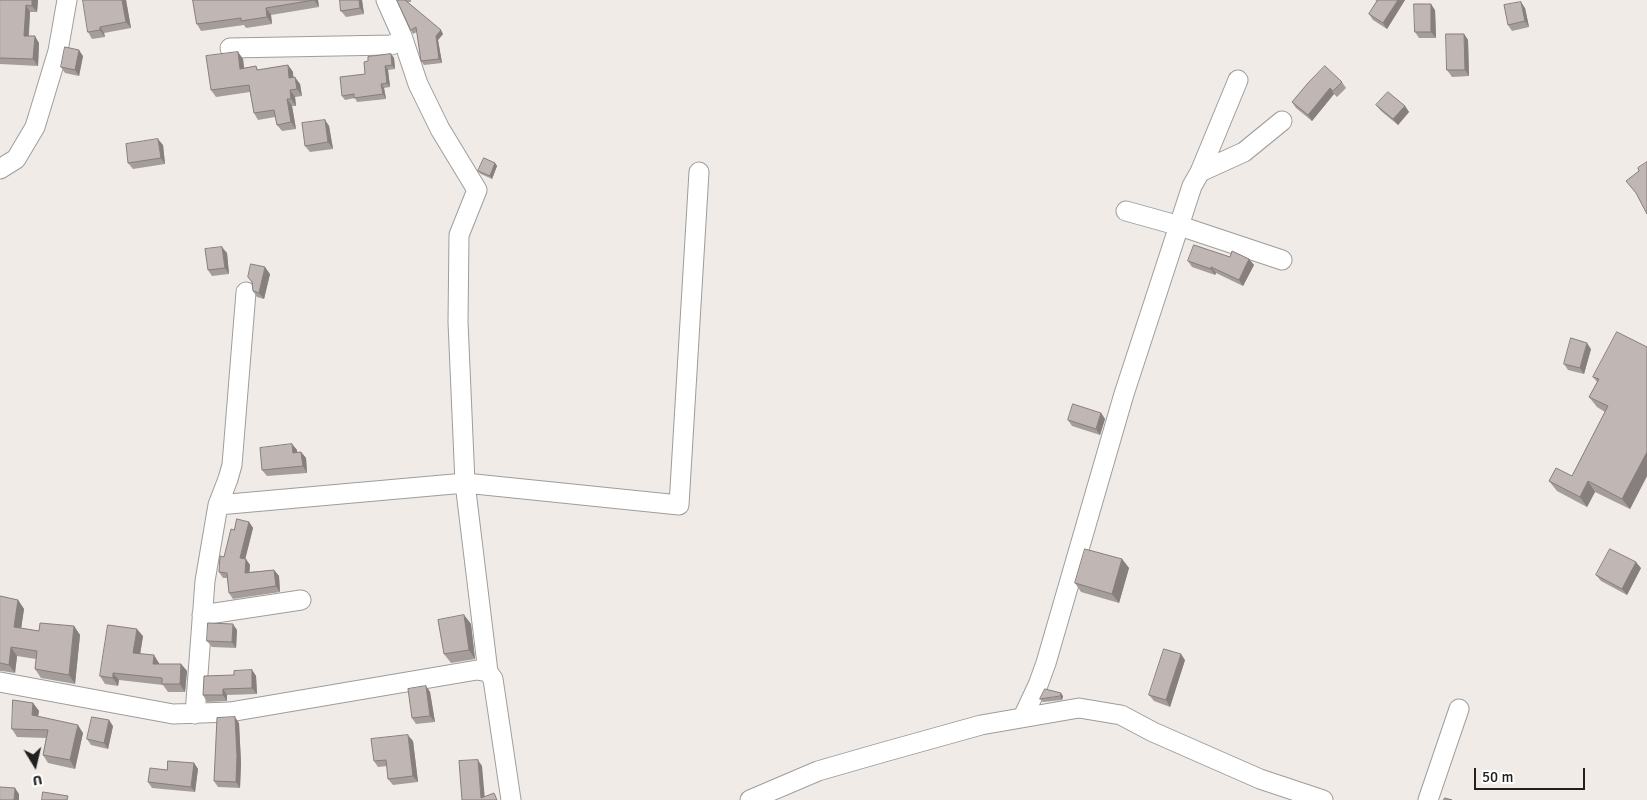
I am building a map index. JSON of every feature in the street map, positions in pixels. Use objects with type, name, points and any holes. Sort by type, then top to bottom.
[{"type":"street","points":[[0,169],[16,159],[35,127],[58,51],[67,0]]},
{"type":"street","points":[[386,0],[402,36],[418,84],[440,128],[477,190],[459,236],[458,322],[465,483],[488,672],[493,679],[512,800]]},
{"type":"street","points":[[230,48],[391,44],[399,42],[402,36]]},
{"type":"street","points":[[1023,717],[1046,663],[1124,394],[1192,186],[1200,172],[1238,80]]},
{"type":"street","points":[[1200,172],[1244,152],[1282,121]]},
{"type":"street","points":[[218,505],[465,483],[679,505],[699,172]]},
{"type":"street","points":[[1126,211],[1180,226],[1282,260]]},
{"type":"street","points":[[195,714],[204,581],[218,505],[232,465],[246,292]]},
{"type":"street","points":[[202,615],[301,600]]},
{"type":"street","points":[[0,682],[173,714],[195,714],[249,709],[477,670],[488,672]]},
{"type":"street","points":[[750,800],[818,771],[981,725],[1079,708],[1121,715],[1153,732],[1260,779],[1323,800]]},
{"type":"street","points":[[1428,800],[1459,709]]},
{"type":"building","points":[[0,0],[32,0],[32,6],[26,5],[24,36],[35,36],[33,59],[0,58]]},
{"type":"building","points":[[83,0],[122,0],[126,22],[100,27],[100,30],[88,32]]},
{"type":"building","points":[[193,0],[314,0],[266,8],[267,17],[241,21],[241,18],[197,24]]},
{"type":"building","points":[[340,0],[359,0],[360,8],[341,11]]},
{"type":"building","points":[[397,0],[405,0],[441,30],[436,36],[439,59],[421,61],[416,27],[411,30]]},
{"type":"building","points":[[1378,0],[1398,0],[1383,23],[1369,14]]},
{"type":"building","points":[[1521,2],[1525,21],[1508,25],[1504,5]]},
{"type":"building","points":[[1414,4],[1431,4],[1431,32],[1415,32]]},
{"type":"building","points":[[1446,34],[1464,34],[1465,70],[1447,70]]},
{"type":"building","points":[[65,47],[79,50],[75,70],[61,67]]},
{"type":"building","points":[[238,52],[240,69],[256,66],[257,70],[288,65],[289,78],[295,77],[297,89],[290,90],[291,99],[287,99],[291,122],[277,125],[274,110],[254,113],[249,85],[211,90],[206,56]]},
{"type":"building","points":[[391,54],[392,65],[385,66],[387,83],[381,84],[383,94],[354,98],[354,94],[342,96],[340,77],[365,74],[364,62],[368,61],[368,57]]},
{"type":"building","points":[[1325,66],[1342,82],[1333,91],[1330,88],[1308,115],[1292,102]]},
{"type":"building","points":[[1388,92],[1405,106],[1393,119],[1376,105]]},
{"type":"building","points":[[325,120],[328,142],[305,146],[302,123]]},
{"type":"building","points":[[158,139],[161,158],[128,163],[126,144]]},
{"type":"building","points":[[484,158],[495,163],[490,176],[478,171]]},
{"type":"building","points":[[1647,162],[1647,214],[1636,193],[1626,181],[1639,171],[1638,168]]},
{"type":"building","points":[[1194,245],[1230,257],[1232,251],[1249,259],[1239,280],[1211,267],[1211,269],[1188,261]]},
{"type":"building","points":[[222,247],[225,268],[208,270],[205,249]]},
{"type":"building","points":[[251,264],[265,267],[259,293],[253,291],[252,282],[248,277]]},
{"type":"building","points":[[1617,332],[1647,347],[1647,452],[1622,499],[1588,481],[1580,497],[1549,481],[1556,468],[1572,476],[1608,406],[1589,397],[1599,379],[1593,377]]},
{"type":"building","points":[[1571,338],[1587,343],[1580,368],[1564,364]]},
{"type":"building","points":[[1073,404],[1101,413],[1096,429],[1068,420]]},
{"type":"building","points":[[292,444],[293,453],[301,452],[303,466],[262,470],[260,448]]},
{"type":"building","points":[[237,519],[249,522],[240,558],[246,559],[245,573],[274,570],[276,586],[229,593],[227,573],[219,572],[220,556],[224,557],[231,529],[234,530]]},
{"type":"building","points":[[1085,549],[1122,559],[1112,594],[1075,583]]},
{"type":"building","points":[[1610,549],[1636,562],[1622,589],[1596,575]]},
{"type":"building","points":[[0,596],[18,600],[14,627],[39,631],[40,623],[74,626],[69,675],[35,669],[37,651],[11,647],[9,665],[0,663]]},
{"type":"building","points":[[464,615],[469,650],[444,654],[438,620]]},
{"type":"building","points":[[208,623],[233,624],[232,642],[207,641]]},
{"type":"building","points":[[108,625],[137,629],[133,653],[154,655],[153,664],[181,664],[180,684],[162,684],[162,678],[113,673],[113,678],[100,676]]},
{"type":"building","points":[[1164,649],[1181,654],[1166,700],[1149,695]]},
{"type":"building","points":[[252,670],[252,688],[223,689],[223,695],[203,695],[204,676],[234,675],[234,671]]},
{"type":"building","points":[[426,686],[430,716],[412,718],[408,689]]},
{"type":"building","points":[[1045,689],[1061,693],[1060,696],[1040,699]]},
{"type":"building","points":[[13,700],[33,703],[32,715],[78,725],[70,760],[43,755],[48,730],[12,729]]},
{"type":"building","points":[[92,717],[109,720],[104,743],[87,739]]},
{"type":"building","points":[[235,717],[236,782],[214,781],[217,718]]},
{"type":"building","points":[[408,735],[413,776],[388,779],[386,760],[374,761],[371,739]]},
{"type":"building","points":[[478,760],[481,798],[494,793],[497,800],[462,800],[459,761]]},
{"type":"building","points":[[168,761],[194,763],[191,787],[148,782],[150,768],[167,770]]},
{"type":"building","points":[[0,787],[15,788],[14,800],[0,800]]},
{"type":"building","points":[[43,792],[68,796],[67,800],[42,800]]}]
